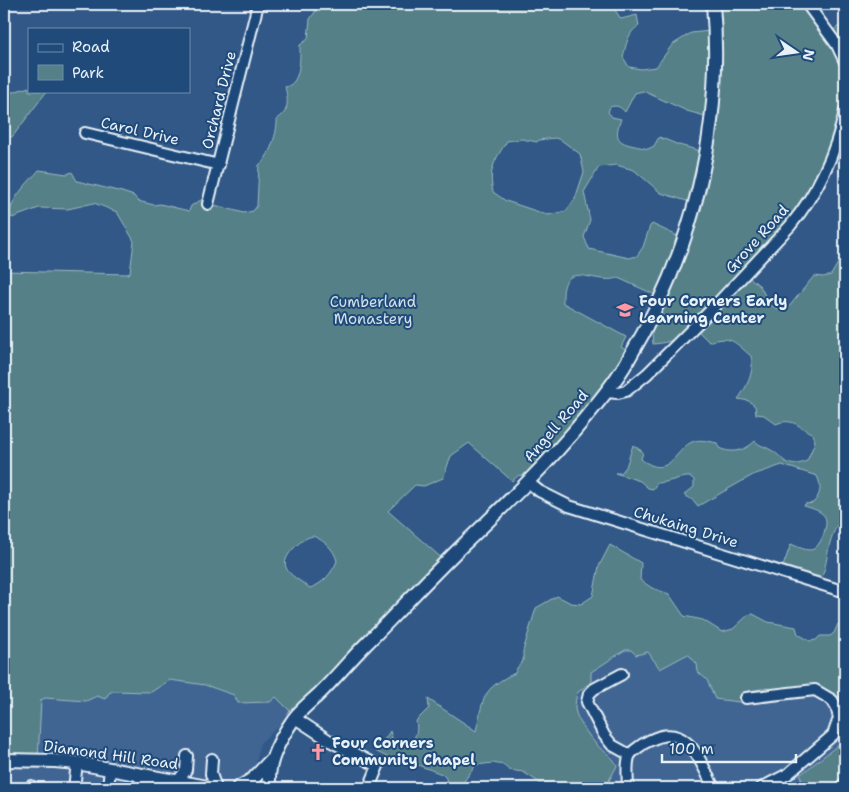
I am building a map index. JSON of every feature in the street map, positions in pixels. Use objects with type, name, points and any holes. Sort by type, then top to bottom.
[{"type":"main road","name":"Angell Road","points":[[270,788],[268,781],[271,760],[294,718],[432,575],[528,482],[568,440],[627,362],[651,319],[670,279],[694,208],[709,141],[713,104],[716,61],[713,4]]},
{"type":"main road","name":"Diamond Hill Road","points":[[4,760],[55,761],[77,764],[110,769],[140,783],[207,788]]},
{"type":"main road","points":[[238,788],[253,779],[271,760]]},
{"type":"street","name":"Orchard Drive","points":[[208,204],[258,4]]},
{"type":"street","points":[[807,4],[837,45],[845,62]]},
{"type":"street","name":"Grove Road","points":[[606,392],[618,393],[626,391],[647,374],[712,309],[790,226],[800,214],[818,183],[829,159],[845,111]]},
{"type":"street","name":"Carol Drive","points":[[85,134],[218,165]]},
{"type":"street","name":"Chukaing Drive","points":[[528,482],[539,491],[569,506],[839,590]]},
{"type":"street","points":[[622,674],[594,689],[588,694],[587,702],[604,735],[612,745],[630,755]]},
{"type":"street","points":[[746,698],[815,690],[832,700],[836,706],[839,718],[833,735],[788,774],[761,788]]},
{"type":"street","points":[[294,718],[330,741],[378,766],[370,788]]},
{"type":"street","points":[[628,788],[628,761],[630,755],[634,750],[654,738],[667,734],[679,737],[687,742],[714,788]]},
{"type":"street","points":[[177,785],[186,770],[187,756]]},
{"type":"street","points":[[207,788],[212,760]]},
{"type":"street","points":[[74,788],[77,764]]},
{"type":"street","points":[[108,788],[110,769]]},
{"type":"street","points":[[140,783],[152,788]]},
{"type":"shaded area","points":[[625,650],[631,650],[636,655],[648,652],[660,669],[689,655],[697,664],[698,672],[707,680],[715,699],[744,698],[749,691],[767,688],[779,694],[793,690],[830,698],[841,697],[845,705],[845,735],[843,741],[800,775],[806,788],[606,788],[613,757],[601,749],[589,737],[575,711],[575,704],[577,692],[591,682],[591,672]]},
{"type":"shaded area","points":[[170,680],[205,685],[234,695],[276,697],[291,711],[291,715],[260,743],[255,769],[260,788],[4,788],[4,759],[38,759],[41,700],[45,698],[85,701],[113,691],[151,692]]},
{"type":"green space","name":"Cumberland Monastery","points":[[317,4],[616,4],[615,10],[621,19],[637,15],[639,26],[632,31],[623,57],[629,67],[641,69],[656,67],[672,45],[691,33],[710,31],[709,4],[804,4],[826,35],[845,22],[845,95],[833,138],[807,197],[744,273],[760,286],[770,305],[780,310],[788,308],[814,276],[823,277],[831,275],[841,258],[845,260],[845,519],[842,519],[833,534],[820,581],[782,569],[791,544],[803,549],[814,549],[823,536],[826,526],[825,517],[818,511],[804,506],[805,504],[813,503],[818,497],[820,484],[817,476],[782,465],[753,475],[698,506],[684,495],[694,487],[694,480],[691,477],[657,483],[653,489],[648,488],[640,481],[615,473],[621,473],[626,467],[633,445],[643,452],[642,460],[658,467],[673,460],[685,446],[696,441],[703,440],[717,443],[719,448],[724,450],[738,451],[755,441],[785,461],[793,464],[807,461],[815,442],[813,434],[799,426],[791,422],[776,424],[764,415],[756,414],[755,406],[749,401],[738,399],[749,379],[752,362],[751,356],[732,341],[723,339],[709,342],[694,327],[675,339],[653,344],[651,324],[658,296],[618,278],[599,279],[573,276],[567,280],[564,288],[563,303],[626,337],[621,347],[628,351],[618,370],[528,478],[519,475],[512,481],[469,443],[451,456],[443,478],[424,486],[415,485],[388,511],[445,561],[292,713],[276,697],[270,702],[238,703],[234,695],[205,685],[170,680],[151,692],[113,691],[105,699],[97,696],[86,701],[45,698],[41,700],[38,760],[4,759],[4,271],[127,274],[130,273],[134,241],[117,212],[94,203],[68,209],[39,208],[12,218],[12,206],[20,192],[39,170],[67,174],[72,172],[77,181],[122,192],[134,196],[138,201],[154,205],[160,204],[189,211],[191,206],[206,197],[211,204],[244,213],[253,211],[257,206],[259,165],[263,162],[272,144],[277,119],[286,109],[285,87],[290,85],[297,76],[300,45],[308,39],[310,19],[315,12]],"holes":[[[643,91],[687,111],[708,117],[701,151],[659,137],[654,146],[648,149],[622,142],[617,134],[621,119],[612,117],[608,112],[610,107],[614,106],[620,107],[625,112],[635,93]],[[555,138],[561,140],[580,154],[584,172],[575,199],[566,211],[548,215],[506,201],[493,192],[492,171],[507,141],[522,139],[537,142],[539,140]],[[616,165],[634,170],[661,193],[693,203],[682,238],[652,224],[643,247],[637,256],[629,258],[589,249],[584,237],[590,220],[584,192],[599,167]],[[313,536],[325,543],[334,553],[337,561],[326,577],[319,584],[310,588],[288,572],[285,562],[293,549]]]},
{"type":"green space","points":[[28,87],[28,92],[46,92],[13,136],[4,141],[4,92],[13,92]]},
{"type":"green space","points":[[610,545],[641,563],[640,580],[652,588],[669,594],[684,616],[703,620],[722,632],[733,629],[748,615],[753,614],[768,622],[796,627],[798,634],[810,641],[816,640],[820,636],[830,636],[834,633],[838,624],[845,624],[845,705],[841,697],[830,698],[793,690],[779,694],[767,688],[749,691],[744,698],[747,703],[715,699],[707,680],[698,672],[697,664],[689,655],[660,669],[648,652],[636,655],[631,650],[625,650],[591,672],[591,682],[577,693],[575,709],[582,725],[593,741],[612,758],[617,766],[606,788],[541,788],[540,783],[523,772],[509,770],[503,765],[493,763],[476,765],[459,788],[447,788],[446,778],[442,774],[415,764],[405,766],[375,751],[390,731],[392,738],[398,744],[411,741],[417,731],[416,721],[429,708],[428,699],[476,731],[483,702],[490,689],[515,673],[523,661],[523,651],[536,608],[557,596],[571,603],[581,604],[593,596],[599,566]]},
{"type":"green space","points":[[845,735],[845,773],[835,788],[804,788],[800,775],[843,741]]},
{"type":"place","name":"Four Corners Early Learning Center","points":[[625,310]]},
{"type":"place","name":"Four Corners Community Chapel","points":[[318,752]]}]
